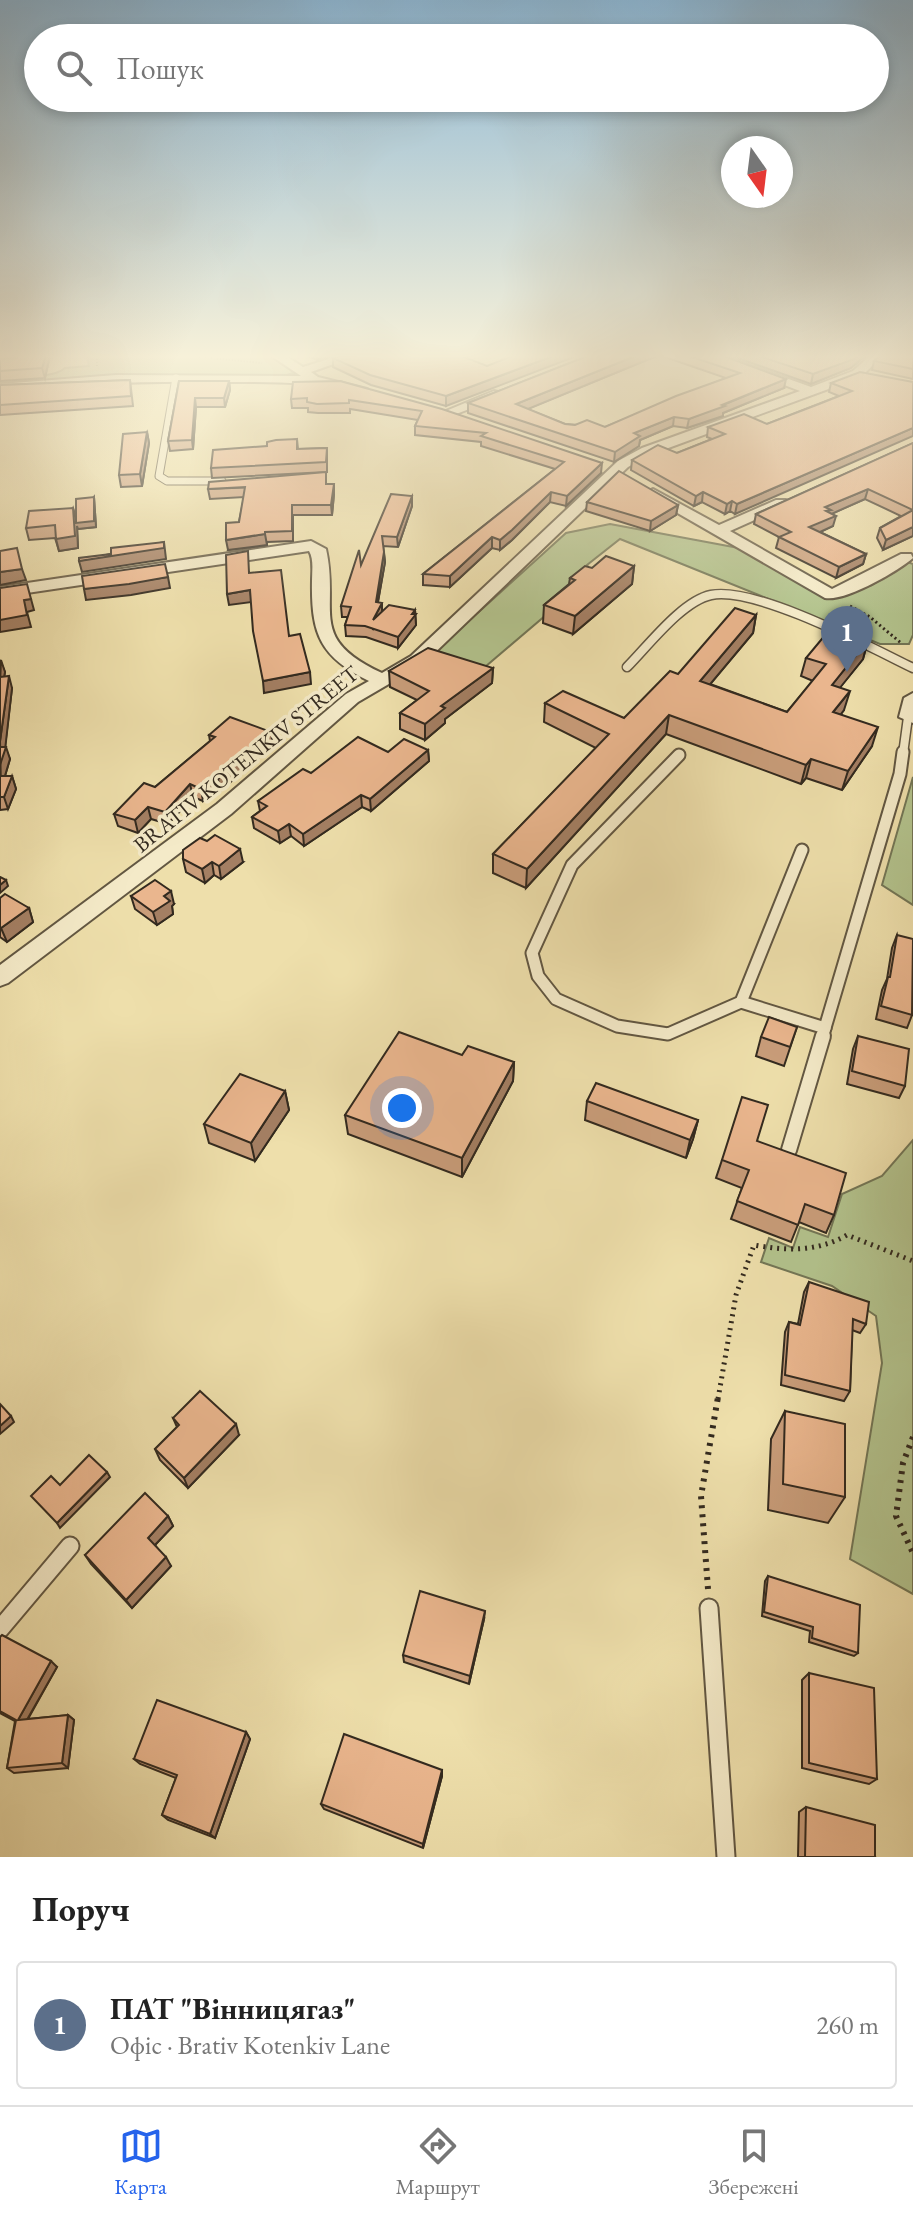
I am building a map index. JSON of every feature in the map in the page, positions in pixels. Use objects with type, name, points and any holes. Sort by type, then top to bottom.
[{"type":"street","name":"BRATIV KOTENKIV STREET","points":[[0,977],[224,809],[352,698],[417,660],[619,473],[647,451],[673,442]]},
{"type":"street","points":[[619,473],[831,595],[866,580],[906,557]]},
{"type":"street","points":[[718,531],[802,493]]},
{"type":"street","points":[[0,592],[311,546],[318,549],[320,558],[320,625],[331,647],[345,661],[382,680]]},
{"type":"street","points":[[911,718],[913,698]]},
{"type":"lane","points":[[165,442],[159,476],[167,481],[236,481]]},
{"type":"lane","points":[[627,667],[690,606],[709,595],[730,595],[874,649],[913,668]]},
{"type":"lane","points":[[789,1150],[900,774],[911,718]]},
{"type":"lane","points":[[679,755],[572,865],[532,953],[538,976],[556,999],[617,1026],[668,1034],[741,1002],[825,1028]]},
{"type":"lane","points":[[741,1002],[802,850]]},
{"type":"lane","points":[[0,1629],[70,1546]]},
{"type":"lane","points":[[709,1608],[726,1857]]},
{"type":"path","points":[[831,595],[870,617],[909,650]]},
{"type":"path","points":[[709,1608],[701,1496],[736,1295],[754,1245],[782,1250],[832,1245],[847,1235],[913,1261]]},
{"type":"path","points":[[913,1437],[903,1463],[896,1516],[913,1553]]},
{"type":"green space","points":[[610,524],[744,549],[829,598],[872,585],[905,561],[913,564],[913,635],[909,644],[880,644],[620,539],[587,565],[593,575],[465,684],[429,657],[566,533]]},
{"type":"green space","points":[[913,777],[913,905],[882,885]]},
{"type":"green space","points":[[913,1140],[913,1594],[850,1559],[882,1363],[876,1316],[832,1286],[761,1262],[769,1238],[793,1248],[800,1227],[828,1237],[842,1194],[882,1176]]},
{"type":"building","points":[[122,442],[145,442],[140,474],[119,475]]},
{"type":"building","points":[[267,442],[297,442],[297,449],[327,448],[326,462],[211,468],[213,450],[267,446]]},
{"type":"building","points":[[499,442],[539,442],[602,463],[567,496],[551,492],[500,540],[492,537],[450,576],[423,574],[564,462]]},
{"type":"building","points":[[584,442],[631,442],[615,452]]},
{"type":"building","points":[[706,442],[881,442],[737,504],[732,501],[727,504],[703,492],[696,496],[632,460],[658,445],[677,453]]},
{"type":"building","points":[[913,443],[913,510],[868,489],[825,507],[831,510],[826,511],[836,516],[809,527],[866,554],[839,567],[779,537],[791,532],[756,514]]},
{"type":"building","points":[[619,471],[678,505],[651,521],[587,502]]},
{"type":"building","points":[[326,472],[326,484],[334,484],[331,505],[292,505],[292,531],[265,532],[226,540],[226,523],[239,522],[245,487],[208,489],[209,482]]},
{"type":"building","points":[[391,494],[412,496],[397,537],[382,536],[384,552],[376,602],[382,603],[373,620],[389,605],[415,610],[412,614],[416,614],[398,637],[365,626],[345,625],[351,607],[341,606],[359,550],[361,565]]},
{"type":"building","points":[[94,497],[94,521],[76,523],[76,499]]},
{"type":"building","points":[[73,508],[75,536],[56,539],[55,525],[26,528],[29,511]]},
{"type":"building","points":[[913,510],[913,527],[886,540],[880,528]]},
{"type":"building","points":[[164,542],[164,548],[79,561],[79,558],[111,554],[111,548]]},
{"type":"building","points":[[17,548],[22,569],[0,572],[0,551]]},
{"type":"building","points":[[248,551],[249,573],[281,570],[289,636],[300,634],[310,672],[263,681],[253,631],[250,590],[227,594],[226,555]]},
{"type":"building","points":[[606,556],[634,566],[575,616],[544,605],[575,580],[570,578],[585,566],[592,568]]},
{"type":"building","points":[[165,564],[168,577],[84,589],[82,576]]},
{"type":"building","points":[[27,584],[31,599],[24,600],[27,615],[0,620],[0,588]]},
{"type":"building","points":[[735,608],[756,615],[700,681],[787,712],[826,664],[806,658],[831,628],[868,640],[832,685],[850,691],[833,712],[878,727],[848,771],[811,759],[806,765],[669,715],[527,869],[493,854],[609,734],[545,703],[563,691],[624,718],[670,671],[678,674]]},
{"type":"building","points":[[428,648],[493,668],[441,706],[445,708],[425,724],[400,713],[429,691],[389,671]]},
{"type":"building","points":[[9,676],[0,741],[0,677]]},
{"type":"building","points":[[230,717],[271,732],[218,779],[214,777],[201,789],[190,784],[165,812],[148,807],[135,820],[114,814],[144,783],[155,787],[215,737],[209,735]]},
{"type":"building","points":[[358,737],[388,752],[404,739],[428,750],[370,799],[361,795],[303,834],[289,824],[278,831],[252,817],[267,806],[258,801],[303,769],[311,773]]},
{"type":"building","points":[[0,747],[6,747],[0,765]]},
{"type":"building","points":[[0,776],[12,776],[4,797],[0,797]]},
{"type":"building","points":[[215,835],[240,849],[219,866],[212,862],[202,869],[183,859],[183,850],[200,838],[207,841]]},
{"type":"building","points":[[155,880],[171,891],[164,896],[170,901],[153,912],[131,896]]},
{"type":"building","points":[[5,894],[29,908],[0,928],[0,898]]},
{"type":"building","points":[[897,935],[913,939],[912,1015],[881,1006],[890,977]]},
{"type":"building","points":[[769,1017],[797,1027],[790,1047],[761,1037]]},
{"type":"building","points":[[399,1032],[462,1055],[468,1046],[514,1062],[462,1158],[345,1115]]},
{"type":"building","points":[[858,1036],[909,1049],[905,1086],[852,1071]]},
{"type":"building","points":[[240,1074],[285,1091],[251,1143],[204,1124]]},
{"type":"building","points":[[596,1083],[698,1120],[690,1140],[587,1101]]},
{"type":"building","points":[[742,1097],[768,1105],[757,1141],[846,1173],[834,1215],[805,1204],[798,1225],[737,1201],[749,1170],[722,1160]]},
{"type":"building","points":[[809,1282],[869,1302],[866,1324],[853,1319],[850,1391],[785,1375],[789,1322],[800,1325]]},
{"type":"building","points":[[200,1391],[236,1424],[184,1478],[155,1449],[179,1425],[173,1418]]},
{"type":"building","points":[[0,1404],[11,1416],[0,1426]]},
{"type":"building","points":[[785,1411],[845,1424],[845,1497],[783,1484]]},
{"type":"building","points":[[89,1455],[107,1472],[57,1523],[31,1496],[51,1476],[60,1485]]},
{"type":"building","points":[[145,1493],[168,1516],[148,1538],[166,1557],[126,1600],[85,1555]]},
{"type":"building","points":[[768,1576],[860,1605],[858,1653],[812,1638],[813,1627],[764,1612]]},
{"type":"building","points":[[420,1591],[485,1611],[470,1676],[403,1655]]},
{"type":"building","points":[[2,1635],[51,1661],[18,1720],[68,1715],[62,1763],[7,1768],[16,1720],[0,1711]]},
{"type":"building","points":[[809,1673],[874,1688],[877,1779],[809,1763]]},
{"type":"building","points":[[157,1700],[246,1732],[210,1834],[162,1815],[177,1775],[134,1759]]},
{"type":"building","points":[[344,1734],[442,1770],[423,1844],[321,1804]]},
{"type":"building","points":[[806,1807],[875,1825],[875,1857],[805,1857]]},
{"type":"place","name":"ПАТ \"Вінницягаз\"","points":[[847,672]]}]
